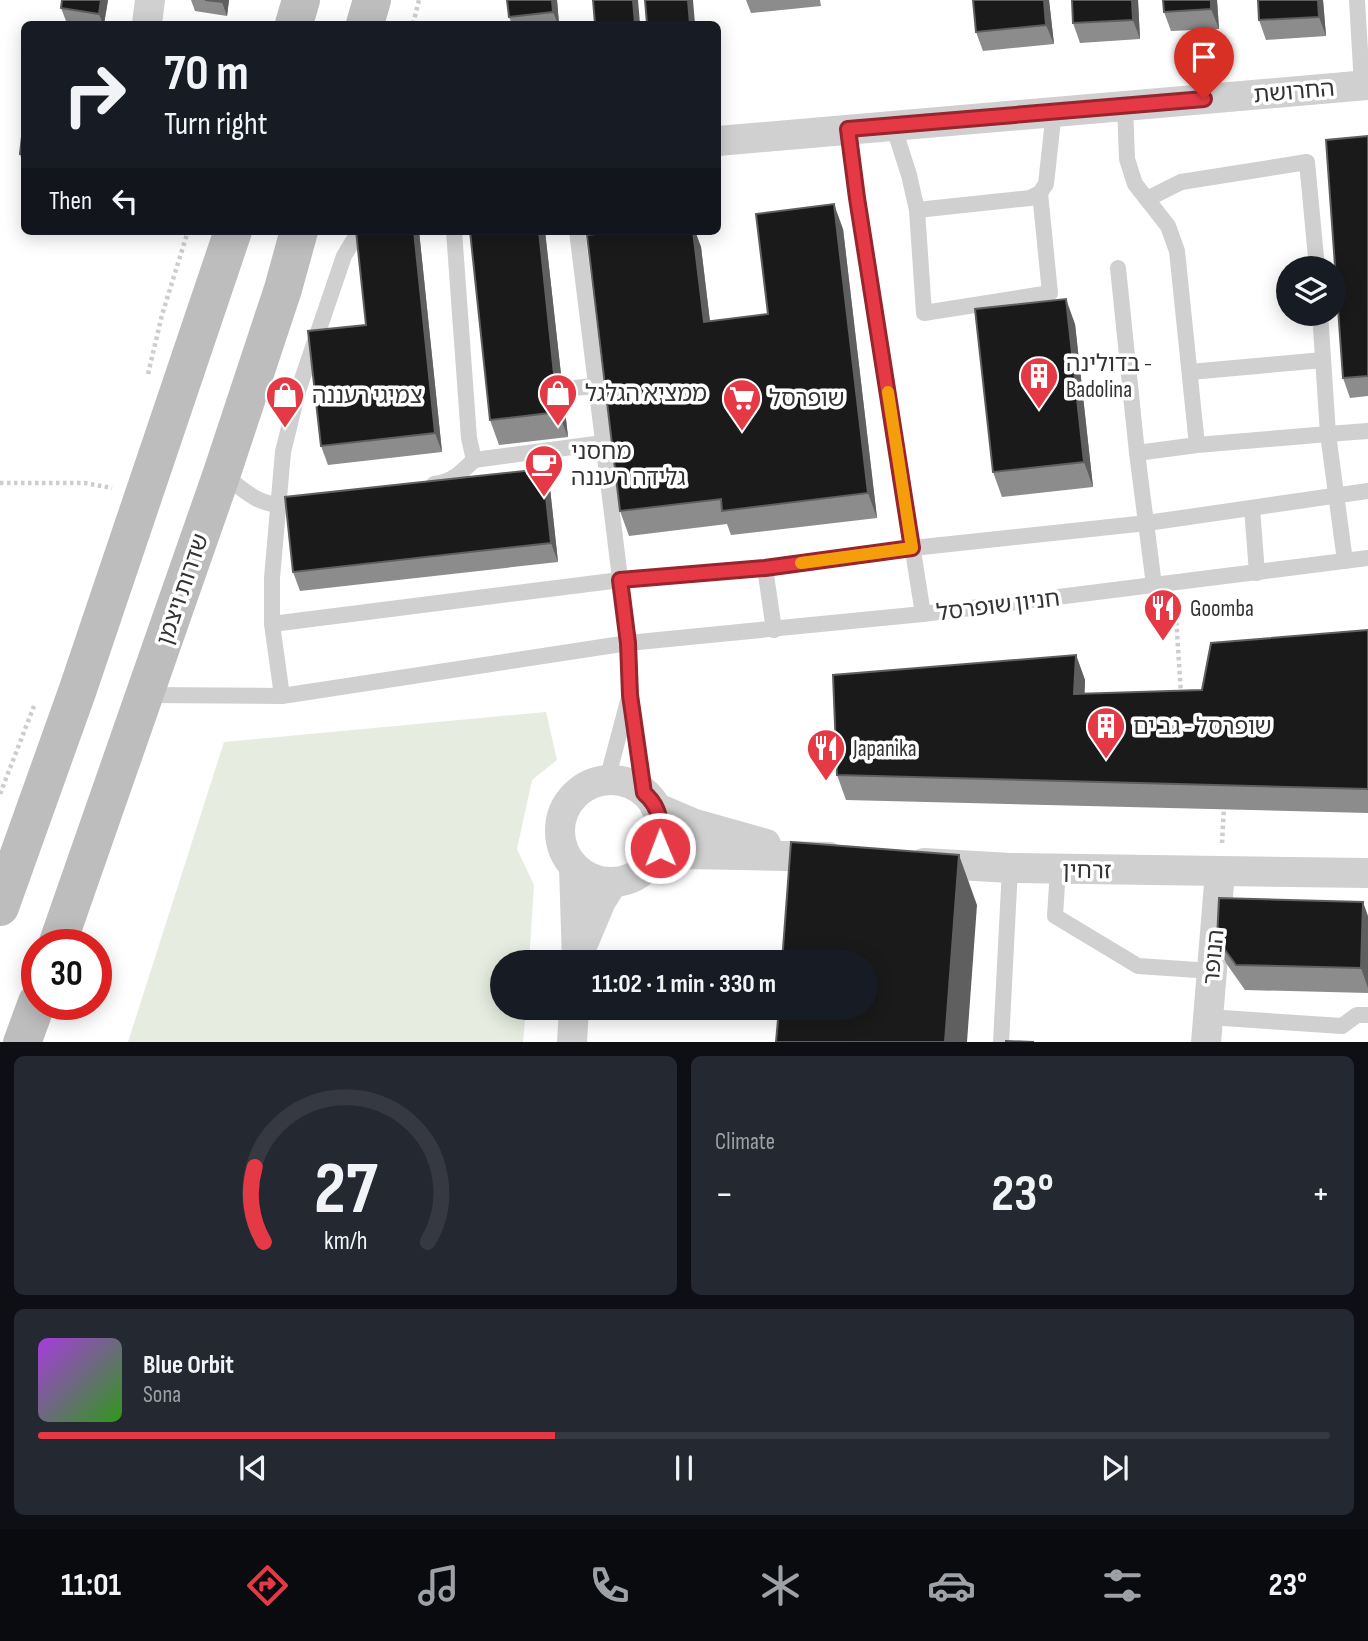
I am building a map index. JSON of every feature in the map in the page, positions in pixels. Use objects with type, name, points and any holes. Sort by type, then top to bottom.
[{"type":"main road","points":[[295,21],[301,0]]},
{"type":"main road","points":[[366,21],[372,0]]},
{"type":"main road","points":[[0,907],[77,692],[232,235]]},
{"type":"main road","name":"שדרות ויצמן","points":[[63,929],[222,473],[283,289],[298,235]]},
{"type":"main road","points":[[283,289],[301,248],[311,235]]},
{"type":"main road","points":[[22,1042],[30,1020]]},
{"type":"main road","points":[[40,1042],[41,1020]]},
{"type":"street","points":[[147,21],[150,0]]},
{"type":"street","name":"החרושת","points":[[721,141],[1365,85]]},
{"type":"street","points":[[650,800],[659,814],[662,831],[660,848],[651,863],[638,875],[622,882],[613,882],[588,878],[574,867],[560,838],[561,821],[566,806],[577,793],[591,784],[607,780],[623,781],[650,800],[695,824],[829,860],[688,854],[651,863]]},
{"type":"street","name":"זרחין","points":[[893,861],[1010,868],[1368,873]]},
{"type":"street","points":[[574,867],[577,950]]},
{"type":"street","name":"הנופר","points":[[1207,1030],[1220,872]]},
{"type":"street","points":[[581,950],[601,901],[613,882]]},
{"type":"street","points":[[572,1042],[573,1020]]},
{"type":"lane","points":[[1357,0],[1365,85]]},
{"type":"lane","points":[[1125,106],[1127,159],[1135,184],[1168,226],[1177,251],[1197,445]]},
{"type":"lane","points":[[917,210],[1031,198],[1040,193],[1046,184],[1054,111]]},
{"type":"lane","points":[[893,125],[917,210],[925,313],[1050,293],[1040,193]]},
{"type":"lane","points":[[848,129],[923,614]]},
{"type":"lane","points":[[1147,199],[1181,182],[1307,162],[1316,256]]},
{"type":"lane","points":[[282,696],[272,624],[272,578],[283,452],[298,391],[344,256],[357,235]]},
{"type":"lane","points":[[454,235],[469,438],[474,460]]},
{"type":"lane","points":[[577,235],[628,643],[630,695],[650,800]]},
{"type":"lane","points":[[1118,268],[1154,586]]},
{"type":"lane","points":[[1321,326],[1334,496],[1345,561]]},
{"type":"lane","points":[[1189,372],[1323,360]]},
{"type":"lane","points":[[562,389],[596,386]]},
{"type":"lane","points":[[1137,453],[1197,445],[1368,431]]},
{"type":"lane","points":[[420,486],[446,483],[474,460],[603,443]]},
{"type":"lane","points":[[222,473],[257,500],[278,505],[303,502]]},
{"type":"lane","points":[[272,624],[620,580],[765,568],[912,548],[1147,523],[1368,491]]},
{"type":"lane","points":[[1252,508],[1257,573]]},
{"type":"lane","name":"חניון שופרסל","points":[[146,695],[282,696],[628,643],[923,614],[1368,558]]},
{"type":"lane","points":[[765,568],[774,630]]},
{"type":"lane","points":[[607,780],[630,695]]},
{"type":"lane","points":[[1001,1042],[1010,868]]},
{"type":"lane","points":[[1058,869],[1055,916],[1138,966],[1212,971]]},
{"type":"lane","points":[[1207,1030],[1342,1026],[1357,1015],[1368,1015]]},
{"type":"path","points":[[414,21],[419,0]]},
{"type":"path","points":[[0,483],[85,483]]},
{"type":"path","points":[[1174,582],[1181,697]]},
{"type":"path","points":[[1220,872],[1224,803]]},
{"type":"shaded area","points":[[546,712],[557,760],[532,780],[517,849],[534,885],[530,950],[490,950],[490,1020],[525,1020],[523,1042],[128,1042],[224,742]]},
{"type":"building","points":[[62,0],[101,0],[99,14],[61,8]]},
{"type":"building","points":[[507,0],[552,0],[553,12],[509,17]]},
{"type":"building","points":[[593,0],[633,0],[635,21],[595,21]]},
{"type":"building","points":[[645,0],[688,0],[690,21],[647,21]]},
{"type":"building","points":[[973,0],[1044,0],[1046,25],[976,32]]},
{"type":"building","points":[[1072,0],[1132,0],[1133,20],[1073,23]]},
{"type":"building","points":[[1163,0],[1211,0],[1211,9],[1164,12]]},
{"type":"building","points":[[1258,0],[1318,0],[1319,17],[1259,20]]},
{"type":"building","points":[[1368,136],[1368,376],[1343,378],[1339,326],[1346,326],[1346,256],[1334,256],[1326,140]]},
{"type":"building","name":"שופרסל","points":[[834,204],[868,493],[722,511],[721,499],[620,511],[587,235],[693,235],[704,322],[768,314],[756,214]]},
{"type":"building","points":[[356,235],[414,235],[435,433],[321,446],[308,331],[366,325]]},
{"type":"building","points":[[470,235],[539,235],[558,412],[490,420]]},
{"type":"building","name":"בדולינה - Badolina","points":[[1066,299],[1084,462],[993,472],[975,309]]},
{"type":"building","points":[[543,469],[551,543],[293,572],[285,497]]},
{"type":"building","name":"שופרסל - גב ים","points":[[1368,630],[1368,789],[837,775],[833,675],[1076,655],[1074,694],[1202,690],[1211,643]]},
{"type":"building","points":[[791,842],[959,855],[945,1042],[776,1042],[778,1020],[878,1020],[878,950],[783,950]]},
{"type":"building","points":[[1219,898],[1363,902],[1361,968],[1236,965],[1217,939]]},
{"type":"slow traffic","points":[[801,563],[912,548],[888,392]]},
{"type":"place","name":"בדולינה - Badolina","points":[[1039,410]]},
{"type":"place","name":"ממציא הגלגל","points":[[558,427]]},
{"type":"place","name":"צמיגי רעננה","points":[[285,429]]},
{"type":"place","name":"שופרסל","points":[[742,432]]},
{"type":"place","name":"מחסני גלידה רעננה","points":[[544,498]]},
{"type":"place","name":"Goomba","points":[[1163,642]]},
{"type":"place","name":"שופרסל - גב ים","points":[[1106,760]]},
{"type":"place","name":"Japanika","points":[[826,782]]},
{"type":"route","points":[[660,848],[662,831],[659,814],[651,799],[644,793],[630,695],[628,643],[620,580],[765,568],[912,548],[848,129],[1204,99]]}]
